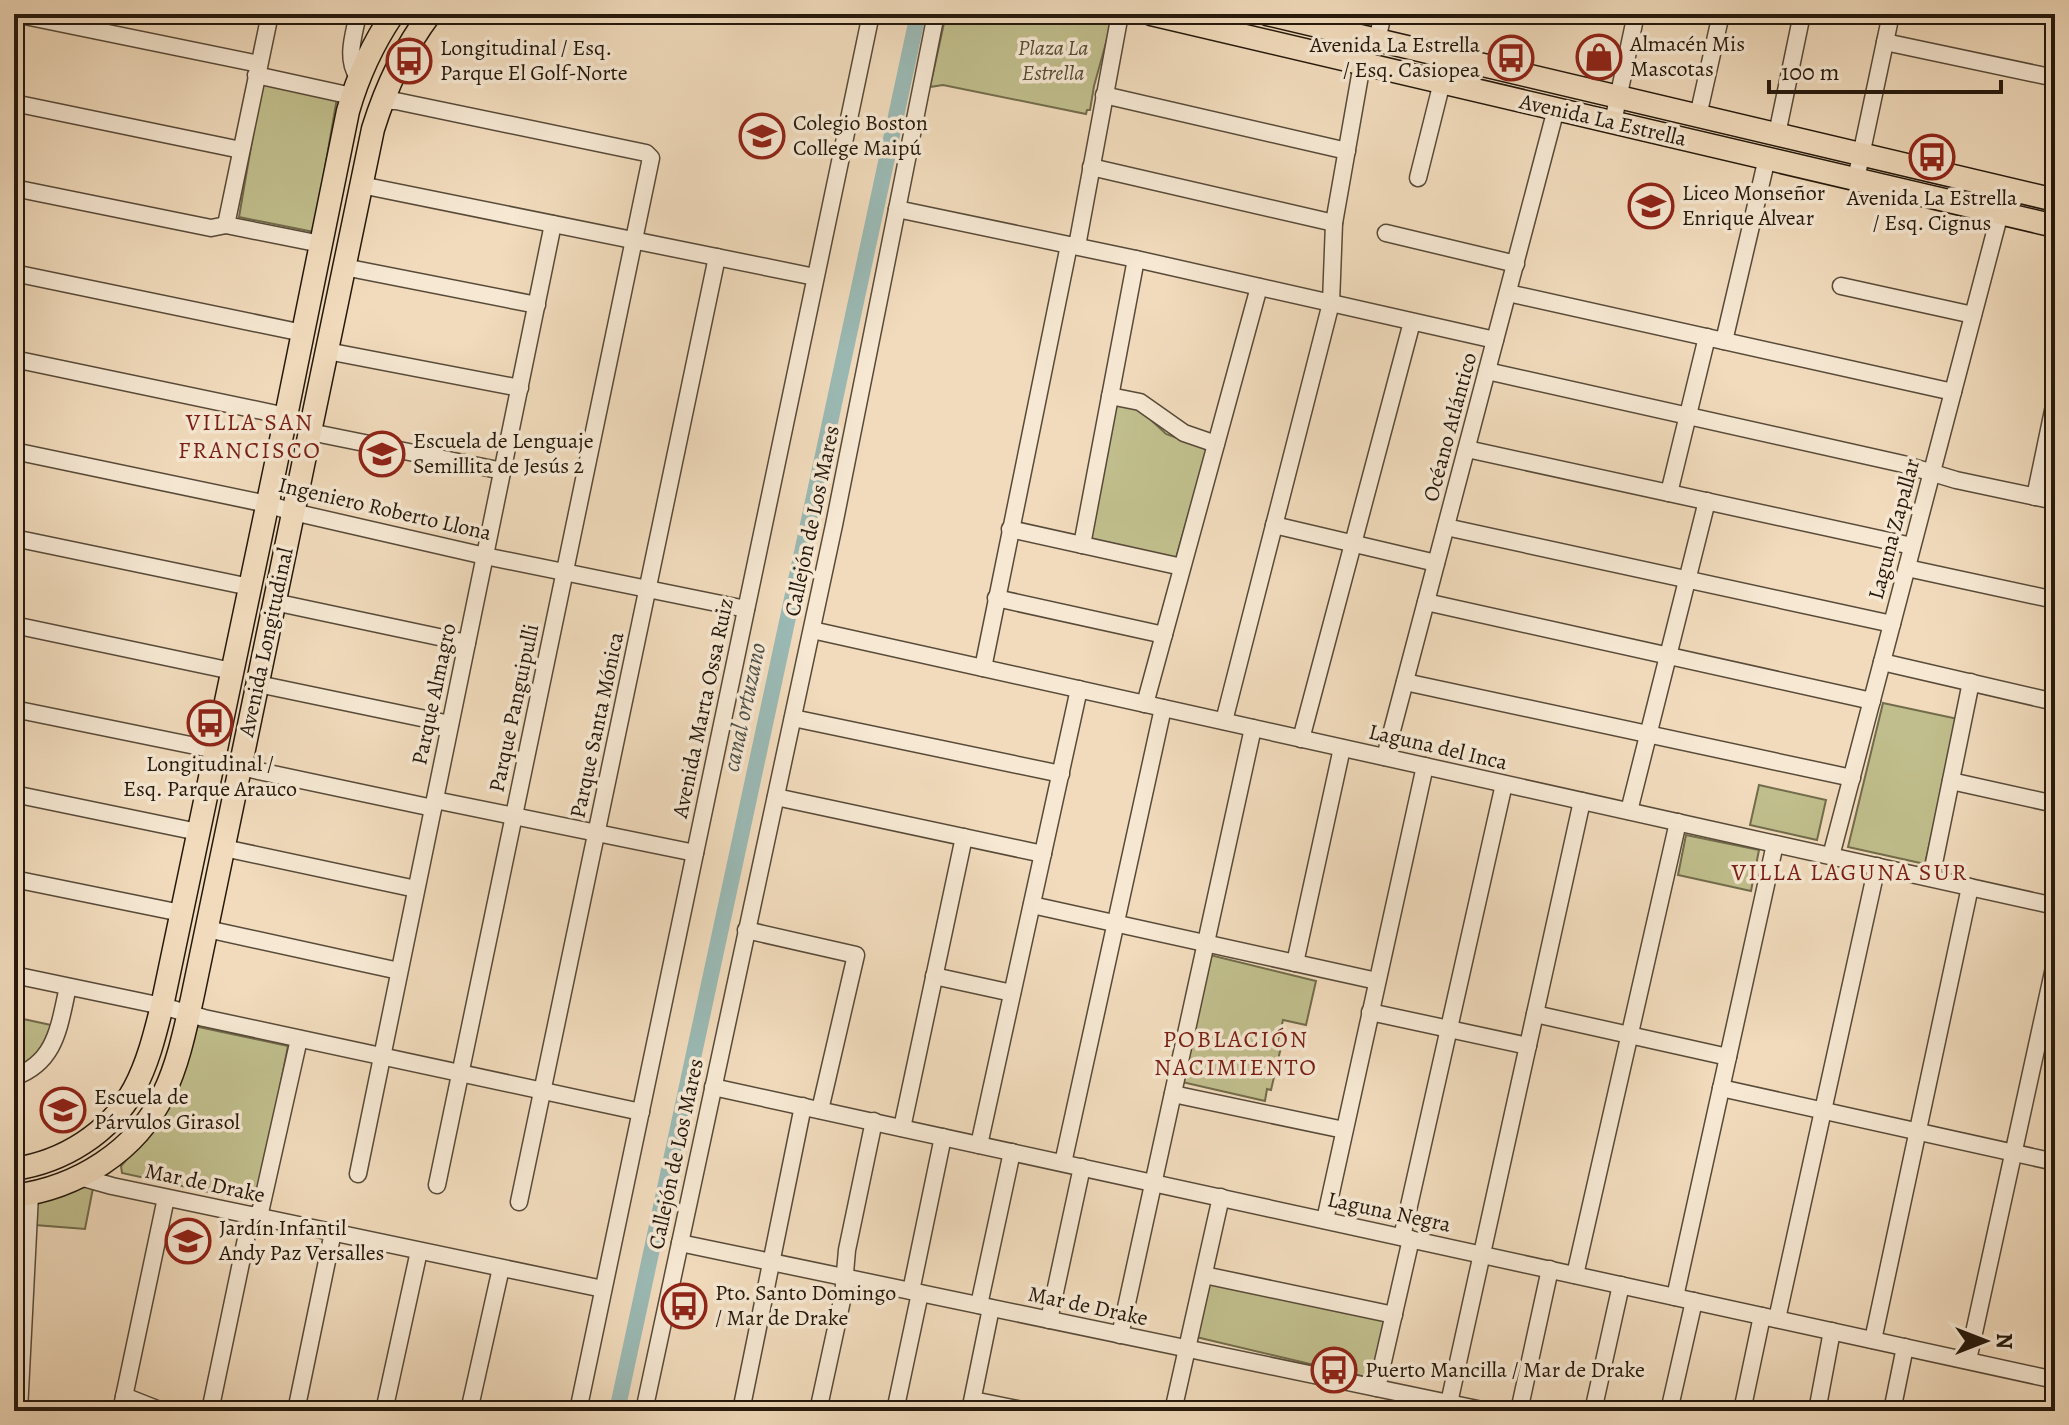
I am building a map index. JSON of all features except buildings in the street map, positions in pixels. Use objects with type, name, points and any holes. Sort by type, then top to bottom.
[{"type":"main road","name":"Avenida Longitudinal","points":[[14,1169],[42,1163],[73,1150],[97,1133],[126,1103],[153,1042],[344,129],[355,87],[370,52],[393,14]]},
{"type":"main road","name":"Avenida Longitudinal","points":[[22,1195],[53,1189],[105,1161],[138,1132],[157,1107],[170,1079],[189,1015],[373,129],[398,64],[430,14]]},
{"type":"main road","name":"Avenida La Estrella","points":[[1151,14],[2055,226]]},
{"type":"main road","name":"Avenida La Estrella","points":[[1267,14],[2055,200]]},
{"type":"street","points":[[15,14],[258,70],[355,87],[351,53],[358,14]]},
{"type":"street","points":[[226,225],[270,14]]},
{"type":"street","name":"Avenida Marta Ossa Ruiz","points":[[578,1411],[871,14]]},
{"type":"street","name":"Callejón de Los Mares","points":[[644,1411],[812,630],[936,14]]},
{"type":"street","points":[[983,668],[1010,529],[1091,167],[1120,14]]},
{"type":"street","points":[[1377,40],[1383,14]]},
{"type":"street","points":[[1613,122],[1636,14]]},
{"type":"street","points":[[1698,116],[1721,14]]},
{"type":"street","points":[[1777,134],[1802,14]]},
{"type":"street","points":[[1856,179],[1891,14]]},
{"type":"street","points":[[1885,42],[2055,78]]},
{"type":"street","points":[[1224,721],[1331,303],[1334,223],[1362,64]]},
{"type":"street","points":[[1418,178],[1442,82]]},
{"type":"street","points":[[1104,95],[1347,151]]},
{"type":"street","name":"Parque Panguipulli","points":[[382,101],[396,101],[648,154],[650,161],[437,1185]]},
{"type":"street","points":[[14,103],[241,150]]},
{"type":"street","name":"Océano Atlántico","points":[[1385,757],[1556,109]]},
{"type":"street","points":[[1669,493],[1688,416],[1716,339],[1767,158]]},
{"type":"street","points":[[1091,167],[1334,223]]},
{"type":"street","points":[[361,185],[815,277]]},
{"type":"street","points":[[14,188],[211,228],[226,225],[321,244]]},
{"type":"street","points":[[897,209],[1495,340]]},
{"type":"street","name":"Laguna Zapallar","points":[[1831,856],[2000,213]]},
{"type":"street","name":"Parque Almagro","points":[[358,1174],[553,224]]},
{"type":"street","points":[[1386,233],[1516,264]]},
{"type":"street","name":"Parque Santa Mónica","points":[[519,1202],[717,257]]},
{"type":"street","points":[[1082,545],[1136,259]]},
{"type":"street","points":[[344,267],[537,305]]},
{"type":"street","points":[[14,273],[303,333]]},
{"type":"street","points":[[1841,286],[1973,315]]},
{"type":"street","points":[[1145,704],[1259,287]]},
{"type":"street","points":[[1508,293],[1953,392]]},
{"type":"street","points":[[1301,739],[1412,322]]},
{"type":"street","points":[[327,351],[520,388]]},
{"type":"street","points":[[14,359],[286,416]]},
{"type":"street","points":[[1487,371],[2055,501]]},
{"type":"street","points":[[1110,396],[1140,402],[1184,433],[1216,444]]},
{"type":"street","points":[[2035,497],[2055,401]]},
{"type":"street","points":[[310,432],[503,471]]},
{"type":"street","points":[[1467,449],[1912,546]]},
{"type":"street","name":"Ingeniero Roberto Llona","points":[[14,451],[267,504],[485,556],[746,609]]},
{"type":"street","points":[[1629,811],[1707,501]]},
{"type":"street","points":[[1274,525],[1436,563]]},
{"type":"street","points":[[1446,527],[1892,624]]},
{"type":"street","points":[[1010,529],[1182,567]]},
{"type":"street","points":[[14,538],[250,587]]},
{"type":"street","points":[[1907,568],[2055,600]]},
{"type":"street","points":[[996,598],[1164,635]]},
{"type":"street","points":[[274,602],[467,643]]},
{"type":"street","points":[[1426,602],[1872,701]]},
{"type":"street","points":[[14,625],[232,671]]},
{"type":"street","name":"Laguna del Inca","points":[[812,630],[2055,906]]},
{"type":"street","points":[[1882,662],[2055,702]]},
{"type":"street","points":[[1405,682],[1852,778]]},
{"type":"street","points":[[1931,878],[1971,682]]},
{"type":"street","points":[[258,684],[450,724]]},
{"type":"street","points":[[979,1145],[1079,689]]},
{"type":"street","points":[[1063,1163],[1163,708]]},
{"type":"street","points":[[14,709],[215,750]]},
{"type":"street","points":[[793,718],[1061,774]]},
{"type":"street","points":[[1120,1335],[1253,728]]},
{"type":"street","points":[[1295,963],[1342,748]]},
{"type":"street","points":[[1325,1220],[1425,766]]},
{"type":"street","points":[[240,767],[514,816],[695,853]]},
{"type":"street","points":[[1951,781],[2055,804]]},
{"type":"street","points":[[1377,1388],[1394,1315],[1406,1238],[1448,1029],[1504,784]]},
{"type":"street","points":[[14,794],[198,832]]},
{"type":"street","points":[[776,797],[1043,854]]},
{"type":"street","points":[[1449,1403],[1582,801]]},
{"type":"street","points":[[1575,1275],[1678,822]]},
{"type":"street","points":[[902,1128],[964,837]]},
{"type":"street","points":[[1675,1297],[1775,844]]},
{"type":"street","points":[[224,848],[416,889]]},
{"type":"street","points":[[1742,1411],[1823,1111],[1877,866]]},
{"type":"street","points":[[14,879],[181,913]]},
{"type":"street","points":[[1873,1340],[1970,887]]},
{"type":"street","points":[[1032,905],[1377,981]]},
{"type":"street","points":[[207,929],[399,971]]},
{"type":"street","points":[[741,1411],[772,1262],[856,955],[746,930]]},
{"type":"street","points":[[1968,1360],[2055,963]]},
{"type":"street","points":[[14,975],[641,1112]]},
{"type":"street","points":[[934,976],[1012,993]]},
{"type":"street","points":[[14,1077],[32,1069],[50,1049],[68,987]]},
{"type":"street","points":[[1370,1012],[1528,1046]]},
{"type":"street","points":[[1535,1014],[1728,1057]]},
{"type":"street","points":[[210,1411],[299,1039]]},
{"type":"street","name":"Laguna Negra","points":[[713,1087],[2055,1380]]},
{"type":"street","points":[[1721,1088],[2055,1162]]},
{"type":"street","points":[[1173,1094],[1344,1130]]},
{"type":"street","points":[[818,1411],[843,1296],[847,1250],[874,1121]]},
{"type":"street","points":[[895,1411],[943,1137]]},
{"type":"street","points":[[1012,1152],[985,1307],[972,1405],[1027,1411]]},
{"type":"street","points":[[1049,1320],[1082,1167]]},
{"type":"street","name":"Mar de Drake","points":[[80,1177],[166,1198],[603,1289]]},
{"type":"street","points":[[19,1411],[22,1195]]},
{"type":"street","points":[[1173,1411],[1221,1197]]},
{"type":"street","points":[[162,1411],[123,1403],[166,1198]]},
{"type":"street","points":[[296,1411],[333,1232]]},
{"type":"street","name":"Mar de Drake","points":[[680,1243],[1377,1388],[1415,1404],[1449,1403],[1487,1411]]},
{"type":"street","points":[[384,1411],[419,1251]]},
{"type":"street","points":[[469,1411],[501,1268]]},
{"type":"street","points":[[1519,1411],[1550,1269]]},
{"type":"street","points":[[1204,1275],[1394,1315]]},
{"type":"street","points":[[1593,1411],[1621,1285]]},
{"type":"street","points":[[1669,1411],[1694,1301]]},
{"type":"street","points":[[1817,1411],[1832,1331]]},
{"type":"street","points":[[1892,1411],[1905,1347]]},
{"type":"green space","name":"Plaza La Estrella","points":[[946,14],[1114,14],[1090,110],[1086,114],[943,85],[930,87]]},
{"type":"green space","points":[[262,82],[337,98],[314,232],[239,217]]},
{"type":"green space","points":[[1114,402],[1138,408],[1166,434],[1207,449],[1176,558],[1087,539]]},
{"type":"green space","points":[[1883,703],[1958,719],[1925,864],[1848,847]]},
{"type":"green space","points":[[1759,785],[1826,800],[1817,840],[1750,825]]},
{"type":"green space","points":[[1686,835],[1759,850],[1751,891],[1678,875]]},
{"type":"green space","points":[[1210,955],[1316,981],[1306,1025],[1283,1020],[1277,1045],[1281,1047],[1271,1090],[1267,1089],[1265,1101],[1182,1082]]},
{"type":"green space","points":[[14,1017],[51,1025],[38,1052],[14,1070]]},
{"type":"green space","points":[[194,1026],[288,1046],[258,1199],[254,1202],[122,1173],[121,1166],[134,1151]]},
{"type":"green space","points":[[78,1186],[93,1188],[85,1229],[35,1225],[38,1198]]},
{"type":"green space","points":[[1210,1279],[1387,1318],[1374,1379],[1196,1337]]},
{"type":"waterway","name":"canal ortuzano","points":[[617,1411],[918,14]]},
{"type":"place","name":"Almacén Mis Mascotas","points":[[1599,57]]},
{"type":"place","name":"Avenida La Estrella / Esq. Casiopea","points":[[1511,58]]},
{"type":"place","name":"Longitudinal / Esq. Parque El Golf-Norte","points":[[409,61]]},
{"type":"place","name":"Colegio Boston College Maipú","points":[[762,136]]},
{"type":"place","name":"Avenida La Estrella / Esq. Cignus","points":[[1932,157]]},
{"type":"place","name":"Liceo Monseñor Enrique Alvear","points":[[1651,206]]},
{"type":"place","name":"Escuela de Lenguaje Semillita de Jesús 2","points":[[382,454]]},
{"type":"place","name":"Longitudinal / Esq. Parque Arauco","points":[[210,723]]},
{"type":"place","name":"Escuela de Párvulos Girasol","points":[[63,1110]]},
{"type":"place","name":"Jardín Infantil Andy Paz Versalles","points":[[188,1241]]},
{"type":"place","name":"Pto. Santo Domingo / Mar de Drake","points":[[684,1306]]},
{"type":"place","name":"Puerto Mancilla / Mar de Drake","points":[[1334,1370]]},
{"type":"district","name":"VILLA SAN FRANCISCO","points":[[250,436]]},
{"type":"district","name":"VILLA LAGUNA SUR","points":[[1850,872]]},
{"type":"district","name":"POBLACIÓN NACIMIENTO","points":[[1236,1053]]}]
